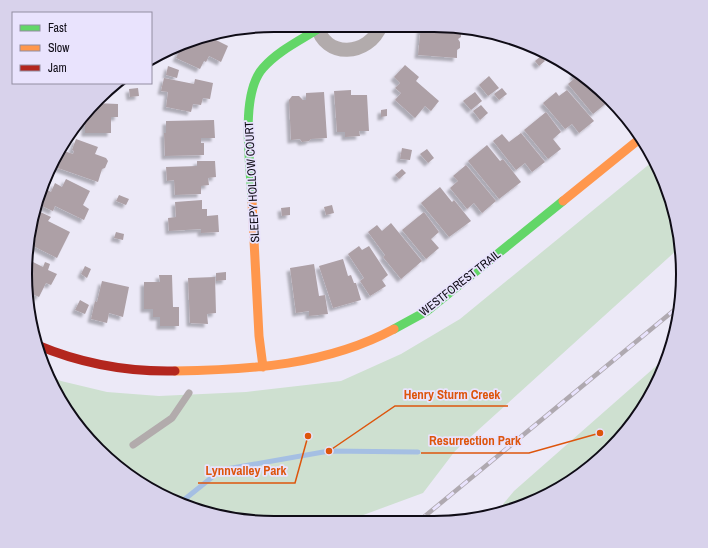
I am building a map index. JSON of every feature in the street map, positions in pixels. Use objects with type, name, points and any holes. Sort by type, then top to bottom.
[{"type":"street","name":"SLEEPY HOLLOW COURT","points":[[263,367],[259,336],[248,113],[250,93],[258,75],[269,62],[310,32]]},
{"type":"street","name":"SLEEPY HOLLOW COURT","points":[[320,32],[323,39],[331,46],[341,50],[352,50],[362,47],[371,42],[378,32]]},
{"type":"street","name":"WESTFOREST TRAIL","points":[[44,348],[78,361],[138,370],[166,372],[298,364],[348,350],[391,332],[427,310],[636,142]]},
{"type":"lane","points":[[132,445],[172,418],[189,393]]},
{"type":"green space","points":[[650,164],[658,181],[668,211],[675,252],[455,451],[423,493],[361,516],[274,516],[242,514],[211,508],[181,498],[153,484],[114,456],[92,434],[82,421],[64,395],[56,378],[61,381],[107,392],[159,396],[246,392],[341,381],[401,354],[460,319]]},
{"type":"green space","points":[[659,363],[644,395],[626,421],[616,434],[594,456],[555,484],[527,498],[501,507],[514,491]]},
{"type":"building","points":[[420,32],[461,34],[461,37],[458,39],[460,42],[460,48],[457,50],[457,58],[418,55]]},
{"type":"building","points":[[215,39],[228,46],[221,62],[209,56],[206,62],[204,61],[200,69],[176,58],[179,51],[208,41],[210,42],[211,40]]},
{"type":"building","points":[[540,57],[545,61],[539,66],[535,61]]},
{"type":"building","points":[[405,65],[419,77],[416,81],[439,101],[431,111],[425,106],[415,118],[395,100],[401,93],[395,88],[400,83],[394,77]]},
{"type":"building","points":[[168,66],[179,70],[177,78],[166,75]]},
{"type":"building","points":[[489,76],[499,88],[488,96],[479,85]]},
{"type":"building","points":[[164,78],[194,84],[195,79],[213,83],[210,99],[203,98],[201,105],[193,104],[191,112],[166,107],[168,92],[161,91]]},
{"type":"building","points":[[575,78],[594,92],[606,104],[593,114],[568,84]]},
{"type":"building","points":[[138,88],[139,96],[130,97],[129,89]]},
{"type":"building","points":[[502,88],[507,94],[499,100],[494,94]]},
{"type":"building","points":[[351,90],[351,95],[367,95],[369,131],[359,131],[360,136],[345,137],[345,132],[337,132],[334,91]]},
{"type":"building","points":[[567,90],[594,121],[579,133],[572,124],[565,129],[543,103],[556,92],[559,96]]},
{"type":"building","points":[[324,92],[327,138],[311,139],[309,141],[302,142],[300,139],[291,140],[289,100],[292,96],[299,96],[303,100],[306,100],[306,93]]},
{"type":"building","points":[[475,92],[482,101],[471,110],[463,101]]},
{"type":"building","points":[[103,103],[118,104],[118,117],[111,117],[111,133],[85,133],[85,125],[83,125]]},
{"type":"building","points":[[481,105],[488,113],[480,120],[473,111]]},
{"type":"building","points":[[387,109],[387,116],[381,117],[381,110]]},
{"type":"building","points":[[546,112],[561,132],[553,139],[561,149],[548,159],[524,130]]},
{"type":"building","points":[[214,120],[215,138],[201,138],[201,143],[204,143],[204,155],[165,156],[164,133],[166,133],[166,121]]},
{"type":"building","points":[[521,133],[545,162],[532,172],[525,163],[516,170],[493,141],[502,134],[509,142]]},
{"type":"building","points":[[76,139],[98,147],[95,154],[106,158],[108,161],[105,168],[102,169],[98,182],[57,168],[65,151],[73,154],[74,151],[72,150]]},
{"type":"building","points":[[487,145],[500,161],[503,159],[521,182],[499,199],[468,161]]},
{"type":"building","points":[[402,148],[412,150],[410,160],[400,159]]},
{"type":"building","points":[[427,149],[434,158],[428,163],[420,154]]},
{"type":"building","points":[[197,161],[215,161],[216,177],[208,178],[209,185],[201,186],[201,194],[175,195],[174,180],[167,181],[166,167],[197,166]]},
{"type":"building","points":[[466,165],[496,201],[482,213],[474,203],[467,209],[450,188],[458,181],[453,176]]},
{"type":"building","points":[[402,169],[406,173],[399,179],[395,175]]},
{"type":"building","points":[[66,179],[90,191],[83,205],[89,209],[84,220],[55,206],[53,211],[42,206],[47,190],[51,192],[55,183],[62,187]]},
{"type":"building","points":[[440,187],[452,202],[454,200],[471,221],[449,237],[421,203]]},
{"type":"building","points":[[119,195],[129,199],[126,205],[116,201]]},
{"type":"building","points":[[202,200],[202,209],[207,209],[207,216],[218,215],[219,232],[201,233],[201,229],[169,231],[168,218],[176,217],[175,202]]},
{"type":"building","points":[[332,205],[334,213],[326,215],[324,207]]},
{"type":"building","points":[[290,207],[290,215],[282,216],[281,208]]},
{"type":"building","points":[[40,212],[51,217],[48,221],[70,232],[57,258],[34,246]]},
{"type":"building","points":[[424,212],[439,232],[431,239],[439,248],[426,259],[402,230]]},
{"type":"building","points":[[391,223],[422,261],[401,279],[383,257],[385,255],[368,232],[377,225],[382,231]]},
{"type":"building","points":[[116,232],[124,234],[123,240],[114,238]]},
{"type":"building","points":[[359,246],[362,250],[369,246],[388,275],[382,280],[386,286],[370,296],[360,281],[364,278],[348,254]]},
{"type":"building","points":[[343,259],[348,276],[351,275],[354,283],[356,283],[361,300],[333,308],[319,266]]},
{"type":"building","points":[[33,262],[43,267],[45,262],[50,264],[48,270],[57,274],[51,285],[46,283],[39,297],[33,294]]},
{"type":"building","points":[[314,264],[319,296],[325,295],[328,314],[309,316],[309,311],[296,313],[290,268]]},
{"type":"building","points":[[85,266],[91,269],[87,278],[81,274]]},
{"type":"building","points":[[226,272],[226,280],[216,281],[216,273]]},
{"type":"building","points":[[159,275],[172,275],[173,307],[179,307],[179,326],[160,326],[160,317],[153,317],[153,309],[144,309],[144,282],[160,282]]},
{"type":"building","points":[[215,277],[216,313],[207,314],[208,324],[190,323],[188,278]]},
{"type":"building","points":[[102,281],[129,287],[123,317],[109,313],[107,323],[91,319]]},
{"type":"building","points":[[80,300],[89,305],[85,314],[75,310]]},
{"type":"waterway","points":[[185,499],[221,470],[329,451],[418,452]]},
{"type":"railway","points":[[425,516],[673,311]]},
{"type":"traffic: fast","points":[[252,202],[248,132],[251,95],[256,80],[263,68],[275,56],[313,32]]},
{"type":"traffic: fast","points":[[394,329],[427,311],[563,201]]},
{"type":"traffic: slow","points":[[563,201],[636,142]]},
{"type":"traffic: slow","points":[[252,202],[259,336],[263,367]]},
{"type":"traffic: slow","points":[[175,371],[260,367],[315,358],[342,351],[394,329]]},
{"type":"traffic: jam","points":[[44,348],[105,366],[140,370],[175,371]]},
{"type":"place","name":"Resurrection Park","points":[[600,433]]},
{"type":"place","name":"Lynnvalley Park","points":[[308,436]]},
{"type":"place","name":"Henry Sturm Creek","points":[[329,451]]}]
